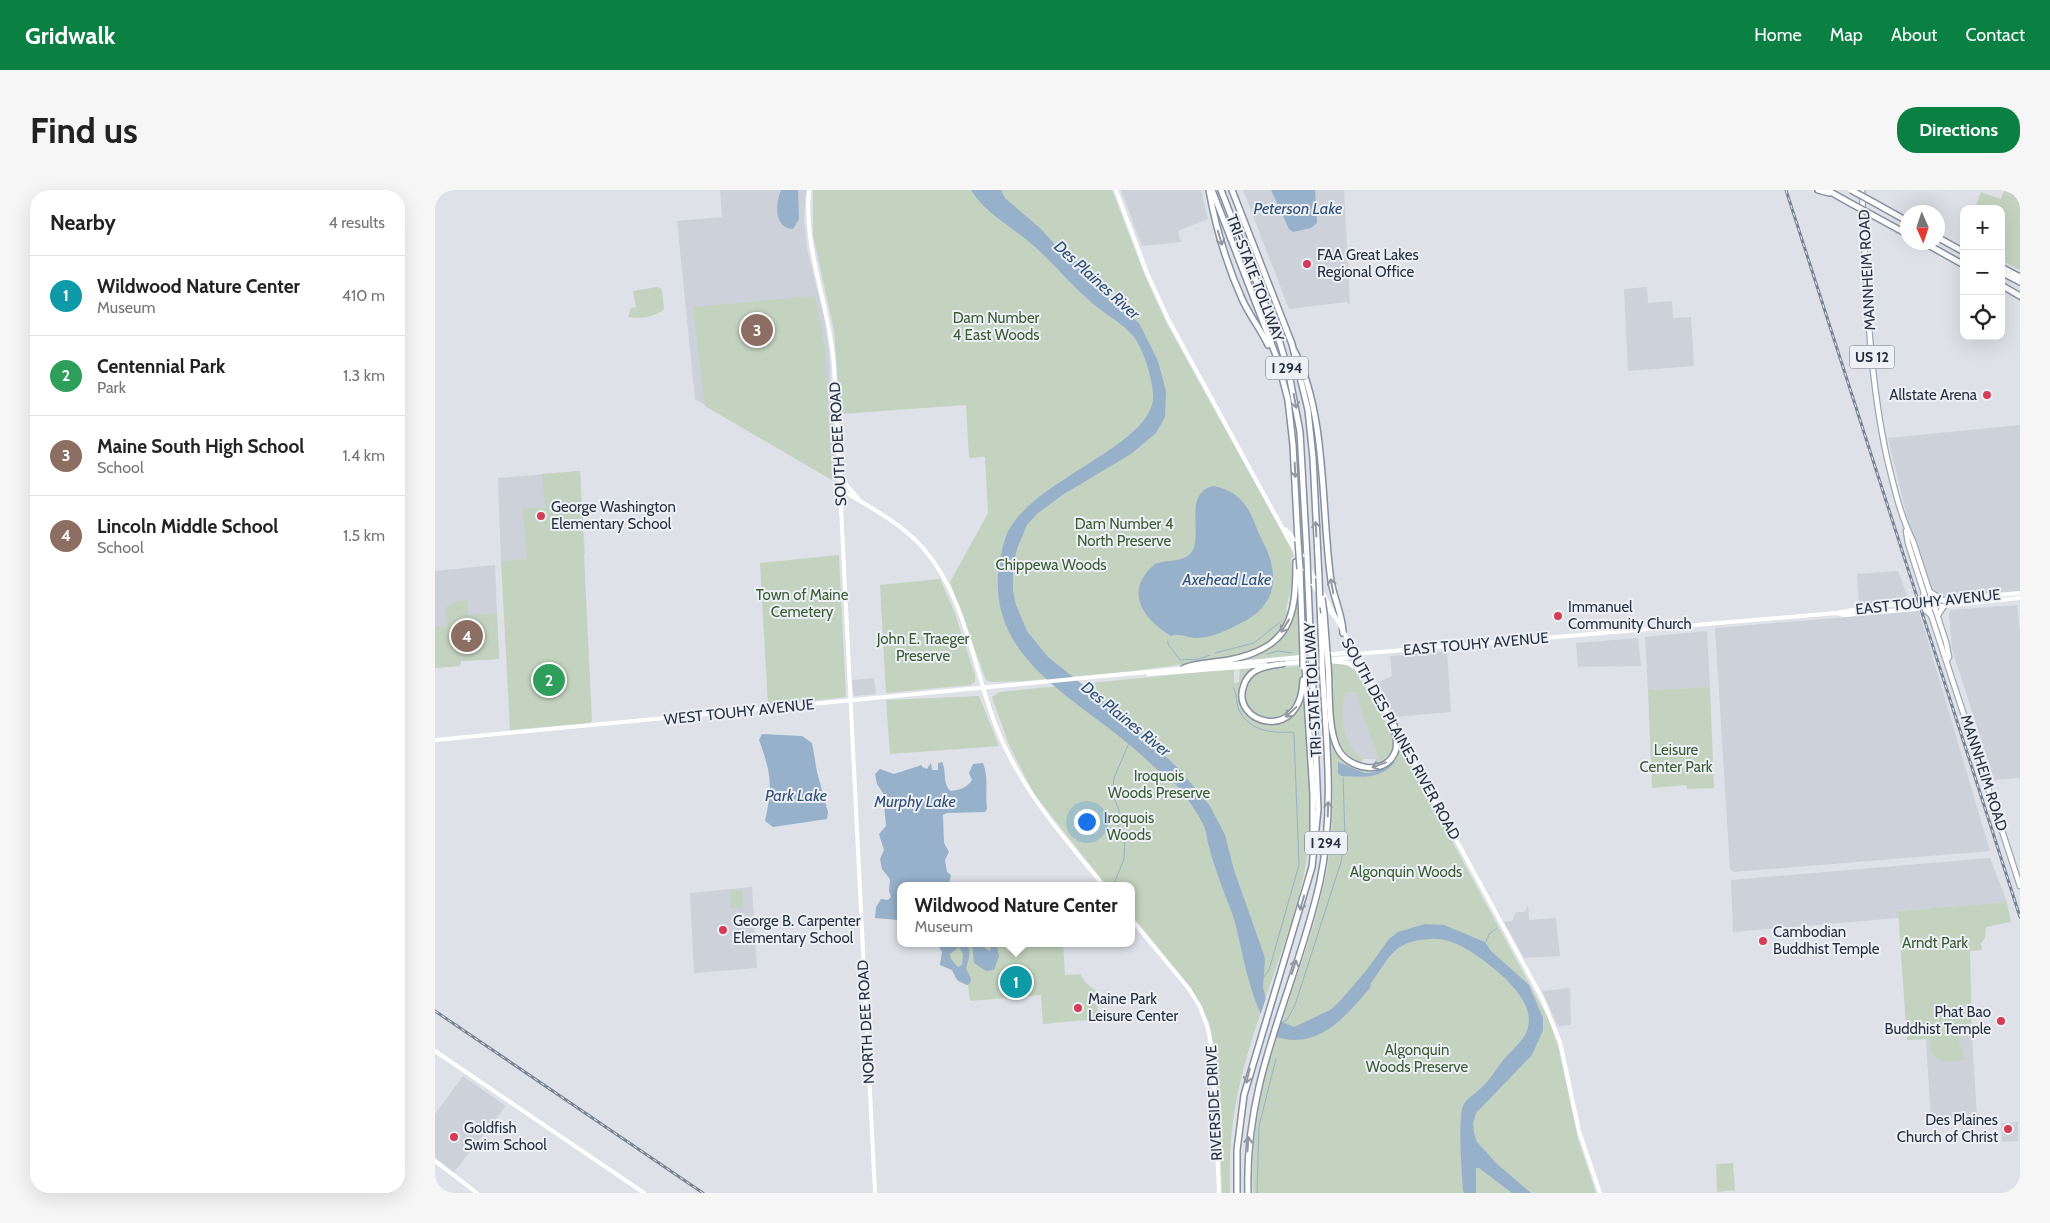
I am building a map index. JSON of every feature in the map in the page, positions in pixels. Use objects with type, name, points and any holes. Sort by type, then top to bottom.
[{"type":"highway","points":[[1211,190],[1217,228],[1232,273],[1244,303],[1264,336],[1280,370]]},
{"type":"highway","points":[[1184,668],[1241,657],[1261,650],[1273,642],[1287,624],[1294,607],[1297,515],[1292,427],[1280,370],[1211,190]]},
{"type":"highway","name":"TRI-STATE TOLLWAY","points":[[1221,190],[1280,343],[1289,374],[1300,432],[1318,809],[1313,855],[1304,899],[1249,1073],[1240,1119],[1237,1193]]},
{"type":"highway","name":"TRI-STATE TOLLWAY","points":[[1232,190],[1292,344],[1308,410],[1325,663],[1329,798],[1325,853],[1312,909],[1271,1039],[1251,1115],[1247,1156],[1248,1193]]},
{"type":"highway","points":[[1817,190],[1830,192],[1900,230]]},
{"type":"highway","points":[[1851,190],[1900,217]]},
{"type":"highway","points":[[1945,241],[1960,248]]},
{"type":"highway","points":[[1937,250],[1960,263]]},
{"type":"highway","points":[[2005,269],[2020,276]]},
{"type":"highway","points":[[2005,274],[2020,282]]},
{"type":"highway","points":[[2005,287],[2020,296]]},
{"type":"highway","points":[[1292,344],[1303,368],[1316,424],[1331,582],[1343,625],[1343,633]]},
{"type":"highway","points":[[1297,540],[1313,794],[1313,855]]},
{"type":"highway","points":[[1319,588],[1324,612],[1324,653]]},
{"type":"highway","points":[[1325,663],[1332,729],[1337,747],[1345,759],[1365,768],[1388,762],[1394,755],[1396,748],[1394,726]]},
{"type":"highway","points":[[1282,664],[1255,671],[1244,685],[1242,695],[1244,705],[1250,714],[1260,720],[1270,722],[1278,720],[1295,709],[1301,698],[1304,667]]},
{"type":"main road","name":"SOUTH DEE ROAD","points":[[809,190],[809,238],[827,313],[833,349],[850,701]]},
{"type":"main road","name":"SOUTH DES PLAINES RIVER ROAD","points":[[1116,190],[1146,271],[1168,319],[1329,612],[1335,617],[1536,986],[1554,1024],[1562,1050],[1579,1131],[1600,1193]]},
{"type":"main road","name":"MANNHEIM ROAD","points":[[1862,190],[1874,378],[1882,434],[1893,486],[1906,527],[1913,541],[1926,590],[1934,604],[1949,657],[1947,660]]},
{"type":"main road","points":[[839,471],[848,487],[863,502]]},
{"type":"main road","points":[[840,489],[863,502],[910,536],[935,565],[956,605],[997,729],[1025,786],[1043,812],[1101,882]]},
{"type":"main road","points":[[1926,590],[1944,603],[1937,616]]},
{"type":"main road","name":"MANNHEIM ROAD","points":[[1926,590],[1925,605],[1947,660],[2020,886]]},
{"type":"main road","name":"EAST TOUHY AVENUE","points":[[1141,674],[1184,668],[1344,653],[1355,654],[1836,613],[1860,608],[1925,605],[2020,593]]},
{"type":"main road","name":"EAST TOUHY AVENUE","points":[[1944,603],[2020,598]]},
{"type":"main road","name":"EAST TOUHY AVENUE","points":[[1043,683],[1282,664],[1325,663],[1347,658],[1355,654]]},
{"type":"main road","points":[[1325,663],[1348,663],[1365,673]]},
{"type":"main road","name":"WEST TOUHY AVENUE","points":[[435,740],[1043,683]]},
{"type":"main road","name":"NORTH DEE ROAD","points":[[850,701],[875,1193]]},
{"type":"main road","name":"RIVERSIDE DRIVE","points":[[1135,924],[1186,985],[1203,1014],[1213,1055],[1219,1193]]},
{"type":"main road","points":[[435,1051],[644,1193]]},
{"type":"main road","points":[[435,1161],[477,1193]]},
{"type":"shaded area","points":[[720,190],[806,190],[804,219],[807,248],[825,321],[829,351],[836,475],[834,479],[830,479],[695,399],[677,221],[722,217]]},
{"type":"shaded area","points":[[1121,190],[1201,190],[1208,219],[1178,231],[1181,242],[1142,246]]},
{"type":"shaded area","points":[[1243,190],[1344,190],[1350,305],[1346,302],[1289,309]]},
{"type":"shaded area","points":[[1647,287],[1648,303],[1672,301],[1673,318],[1691,317],[1694,366],[1628,371],[1624,289]]},
{"type":"shaded area","points":[[2020,425],[2020,591],[1941,597],[1935,594],[1930,587],[1907,517],[1888,438]]},
{"type":"shaded area","name":"George Washington Elementary School","points":[[580,471],[585,554],[501,561],[498,478]]},
{"type":"shaded area","points":[[495,565],[499,659],[461,661],[460,666],[435,668],[435,571]]},
{"type":"shaded area","points":[[1898,571],[1907,595],[1907,602],[1859,605],[1857,574]]},
{"type":"shaded area","points":[[2017,605],[2020,632],[2020,778],[1994,780],[1952,649],[1949,614],[1951,610]]},
{"type":"shaded area","points":[[1919,611],[1990,851],[1734,872],[1730,869],[1715,628]]},
{"type":"shaded area","points":[[1707,631],[1710,687],[1648,690],[1645,637]]},
{"type":"shaded area","points":[[1638,638],[1641,666],[1578,667],[1576,643]]},
{"type":"shaded area","points":[[1447,651],[1451,712],[1394,717],[1377,683],[1392,676],[1390,656]]},
{"type":"shaded area","points":[[1347,669],[1385,757],[1363,759],[1348,749],[1339,729]]},
{"type":"shaded area","points":[[874,678],[876,694],[854,696],[852,680]]},
{"type":"shaded area","points":[[1990,858],[2007,902],[1898,911],[1898,918],[1733,932],[1731,880]]},
{"type":"shaded area","name":"George B. Carpenter Elementary School","points":[[752,887],[757,968],[694,973],[690,893]]},
{"type":"shaded area","points":[[1528,905],[1529,920],[1556,918],[1560,956],[1524,958],[1504,922],[1512,921],[1516,912],[1525,912]]},
{"type":"shaded area","points":[[1570,988],[1571,1025],[1558,1026],[1542,991]]},
{"type":"shaded area","points":[[1972,1037],[1977,1117],[1931,1121],[1926,1039]]},
{"type":"shaded area","points":[[463,1076],[506,1106],[454,1172],[435,1157],[435,1114]]},
{"type":"shaded area","points":[[2018,1122],[2018,1141],[2002,1142],[2001,1123]]},
{"type":"green space","name":"Dam Number 4 North Preserve","points":[[813,190],[1112,190],[1145,276],[1167,324],[1293,552],[1293,557],[1291,558],[1293,580],[1286,609],[1288,614],[1281,628],[1270,641],[1258,649],[1227,658],[1133,671],[1024,681],[992,682],[986,680],[950,582],[988,513],[985,457],[969,458],[966,405],[840,414],[834,331],[813,235]]},
{"type":"green space","points":[[2017,190],[2020,190],[2020,270],[2005,262],[2005,205],[1976,205],[1981,192],[2001,199],[2004,191],[2015,195]]},
{"type":"green space","points":[[657,287],[662,289],[664,309],[657,314],[647,317],[628,317],[631,308],[636,307],[633,291]]},
{"type":"green space","points":[[815,296],[825,348],[832,480],[705,406],[693,307]]},
{"type":"green space","points":[[580,471],[592,721],[589,723],[510,730],[501,561],[527,559],[523,509],[545,507],[542,474]]},
{"type":"green space","name":"Town of Maine Cemetery","points":[[839,555],[846,697],[768,706],[760,563]]},
{"type":"green space","name":"John E. Traeger Preserve","points":[[940,579],[954,611],[975,675],[975,682],[970,685],[886,693],[880,585]]},
{"type":"green space","points":[[467,600],[468,615],[497,613],[499,659],[461,661],[460,666],[435,668],[435,627],[447,626],[445,608],[457,601]]},
{"type":"green space","points":[[1297,605],[1300,655],[1237,661],[1266,650],[1279,640],[1292,620]]},
{"type":"green space","points":[[1330,663],[1345,664],[1356,671],[1392,733],[1394,751],[1377,764],[1376,759],[1379,758],[1359,705],[1357,692],[1345,693],[1343,720],[1344,729],[1351,746],[1363,759],[1361,764],[1350,757],[1342,746],[1333,720]]},
{"type":"green space","points":[[1301,666],[1299,693],[1290,709],[1283,715],[1275,718],[1266,718],[1251,710],[1245,692],[1248,683],[1253,677],[1267,669]]},
{"type":"green space","name":"Iroquois Woods Preserve","points":[[1253,668],[1241,688],[1240,695],[1244,708],[1251,717],[1260,722],[1279,721],[1289,716],[1297,708],[1303,697],[1311,808],[1308,852],[1304,874],[1281,955],[1254,1034],[1239,1088],[1231,1140],[1230,1193],[1222,1193],[1217,1064],[1209,1022],[1191,988],[1135,919],[1135,882],[1104,882],[1034,794],[1009,745],[992,697],[999,692],[1233,669],[1235,671],[1234,683],[1239,682],[1240,669]]},
{"type":"green space","name":"Leisure Center Park","points":[[1710,687],[1714,788],[1687,789],[1686,785],[1652,788],[1648,690]]},
{"type":"green space","points":[[979,696],[999,746],[890,754],[886,700]]},
{"type":"green space","name":"Algonquin Woods Preserve","points":[[1331,735],[1341,754],[1351,765],[1357,767],[1374,768],[1386,765],[1398,746],[1408,760],[1549,1020],[1559,1050],[1578,1139],[1596,1193],[1253,1193],[1253,1151],[1258,1111],[1267,1072],[1315,919],[1325,879],[1332,825]],"holes":[[[1395,761],[1389,767],[1378,774],[1366,777],[1344,776],[1344,779],[1338,773],[1338,763],[1365,773],[1388,767]]]},
{"type":"green space","points":[[742,890],[743,907],[731,908],[730,891]]},
{"type":"green space","name":"Arndt Park","points":[[2007,902],[2011,922],[1986,927],[1985,938],[1981,943],[1982,950],[1970,951],[1972,1037],[1958,1038],[1965,1059],[1946,1061],[1936,1058],[1932,1054],[1930,1041],[1936,1039],[1907,1040],[1898,911]]},
{"type":"green space","points":[[939,947],[1063,947],[1065,975],[1080,974],[1086,983],[1097,992],[1098,1019],[1043,1024],[1041,995],[970,1001],[968,985],[959,982],[952,970],[940,965],[942,952]]},
{"type":"green space","points":[[1733,1163],[1735,1190],[1717,1192],[1716,1164]]},
{"type":"water","points":[[781,190],[798,190],[799,219],[793,229],[787,228],[779,220],[777,208]]},
{"type":"water","points":[[971,190],[1001,190],[1005,198],[1041,229],[1058,248],[1071,256],[1100,292],[1139,323],[1158,361],[1166,391],[1165,417],[1156,433],[1131,454],[1064,494],[1038,513],[1027,525],[1017,549],[1013,567],[1013,591],[1016,605],[1027,631],[1048,657],[1133,725],[1179,769],[1210,806],[1225,835],[1234,870],[1265,958],[1263,987],[1266,999],[1282,1022],[1294,1027],[1330,1010],[1366,971],[1389,939],[1398,932],[1425,924],[1444,925],[1485,942],[1491,951],[1529,985],[1543,1018],[1543,1030],[1532,1055],[1476,1113],[1473,1124],[1477,1142],[1497,1164],[1531,1193],[1512,1193],[1479,1168],[1476,1168],[1476,1193],[1464,1193],[1463,1190],[1460,1132],[1464,1104],[1487,1082],[1521,1040],[1526,1033],[1529,1023],[1525,1004],[1513,987],[1492,967],[1463,947],[1439,939],[1419,940],[1401,946],[1395,951],[1371,983],[1370,988],[1341,1020],[1330,1028],[1318,1035],[1305,1039],[1291,1040],[1276,1037],[1261,1015],[1256,1002],[1234,919],[1213,861],[1205,829],[1193,807],[1173,782],[1038,671],[1017,645],[1003,616],[998,581],[1005,539],[1016,519],[1036,500],[1113,448],[1134,431],[1149,413],[1153,394],[1147,364],[1138,343],[1130,332],[1091,302],[1028,241],[990,212]]},
{"type":"water","name":"Peterson Lake","points":[[1271,190],[1315,190],[1317,223],[1311,228],[1293,232],[1289,229]]},
{"type":"water","name":"Axehead Lake","points":[[1213,486],[1236,495],[1246,506],[1267,550],[1272,565],[1273,585],[1266,603],[1260,610],[1226,631],[1198,638],[1171,636],[1151,621],[1145,612],[1140,603],[1140,584],[1155,564],[1182,559],[1192,551],[1195,542],[1198,499],[1203,491]]},
{"type":"water","name":"Park Lake","points":[[762,734],[802,736],[812,743],[817,772],[828,812],[827,819],[773,827],[765,821],[770,788],[766,762],[759,740]]},
{"type":"water","points":[[1396,761],[1384,772],[1371,776],[1341,776],[1338,773],[1338,762],[1365,773],[1375,772]]},
{"type":"water","name":"Murphy Lake","points":[[942,762],[946,782],[951,791],[968,785],[972,780],[969,773],[973,764],[983,763],[986,774],[987,809],[985,812],[947,813],[943,815],[944,843],[949,852],[945,860],[947,872],[951,875],[949,882],[897,882],[897,920],[875,918],[876,907],[881,899],[888,900],[891,897],[889,891],[890,879],[882,869],[880,859],[884,850],[879,834],[886,826],[883,793],[877,784],[875,774],[880,769],[894,774],[922,765],[922,767],[927,769],[931,763],[932,770],[938,770],[938,763]]},
{"type":"water","points":[[939,947],[959,947],[968,947],[969,958],[966,968],[971,979],[970,983],[967,985],[957,980],[952,970],[940,965],[942,952]],"holes":[[[959,947],[963,954],[962,965],[958,967],[951,959],[950,954]]]},
{"type":"water","points":[[972,947],[984,947],[989,951],[991,947],[997,947],[999,956],[994,970],[986,971],[974,963]]},
{"type":"pier","points":[[1266,998],[1282,1019],[1276,1040],[1265,1029],[1259,1019]]},
{"type":"waterway","points":[[1215,653],[1254,643],[1280,622]]},
{"type":"waterway","points":[[1168,641],[1168,644],[1180,660],[1199,659],[1210,655]]},
{"type":"waterway","points":[[1267,654],[1278,651],[1292,653]]},
{"type":"waterway","points":[[1233,687],[1239,710],[1249,723],[1262,730],[1293,732],[1294,736],[1299,865],[1269,970],[1263,978]]},
{"type":"waterway","name":"Des Plaines River","points":[[1115,882],[1124,859],[1125,835],[1119,829],[1119,810],[1112,793],[1114,778],[1129,743]]},
{"type":"waterway","points":[[1281,1023],[1287,1020],[1295,1005],[1341,862],[1345,838],[1343,776]]},
{"type":"waterway","points":[[1486,942],[1489,934],[1497,928]]},
{"type":"waterway","points":[[1257,1193],[1259,1126],[1276,1059]]},
{"type":"railway","points":[[1786,190],[2020,917]]},
{"type":"railway","points":[[435,1011],[703,1193]]},
{"type":"place","name":"FAA Great Lakes Regional Office","points":[[1307,264]]},
{"type":"place","name":"Maine South High School","points":[[757,330]]},
{"type":"place","name":"Allstate Arena","points":[[1987,395]]},
{"type":"place","name":"George Washington Elementary School","points":[[541,516]]},
{"type":"place","name":"Immanuel Community Church","points":[[1558,616]]},
{"type":"place","name":"Lincoln Middle School","points":[[467,636]]},
{"type":"place","name":"Centennial Park","points":[[549,680]]},
{"type":"place","name":"George B. Carpenter Elementary School","points":[[723,930]]},
{"type":"place","name":"Cambodian Buddhist Temple","points":[[1763,941]]},
{"type":"place","name":"Wildwood Nature Center","points":[[1016,982]]},
{"type":"place","name":"Maine Park Leisure Center","points":[[1078,1008]]},
{"type":"place","name":"Phat Bao Buddhist Temple","points":[[2001,1021]]},
{"type":"place","name":"Des Plaines Church of Christ","points":[[2008,1129]]},
{"type":"place","name":"Goldfish Swim School","points":[[454,1137]]},
{"type":"park label","name":"Dam Number 4 East Woods","points":[[996,326]]},
{"type":"park label","name":"Chippewa Woods","points":[[1051,565]]},
{"type":"park label","name":"Iroquois Woods","points":[[1129,826]]},
{"type":"park label","name":"Algonquin Woods","points":[[1406,872]]}]
